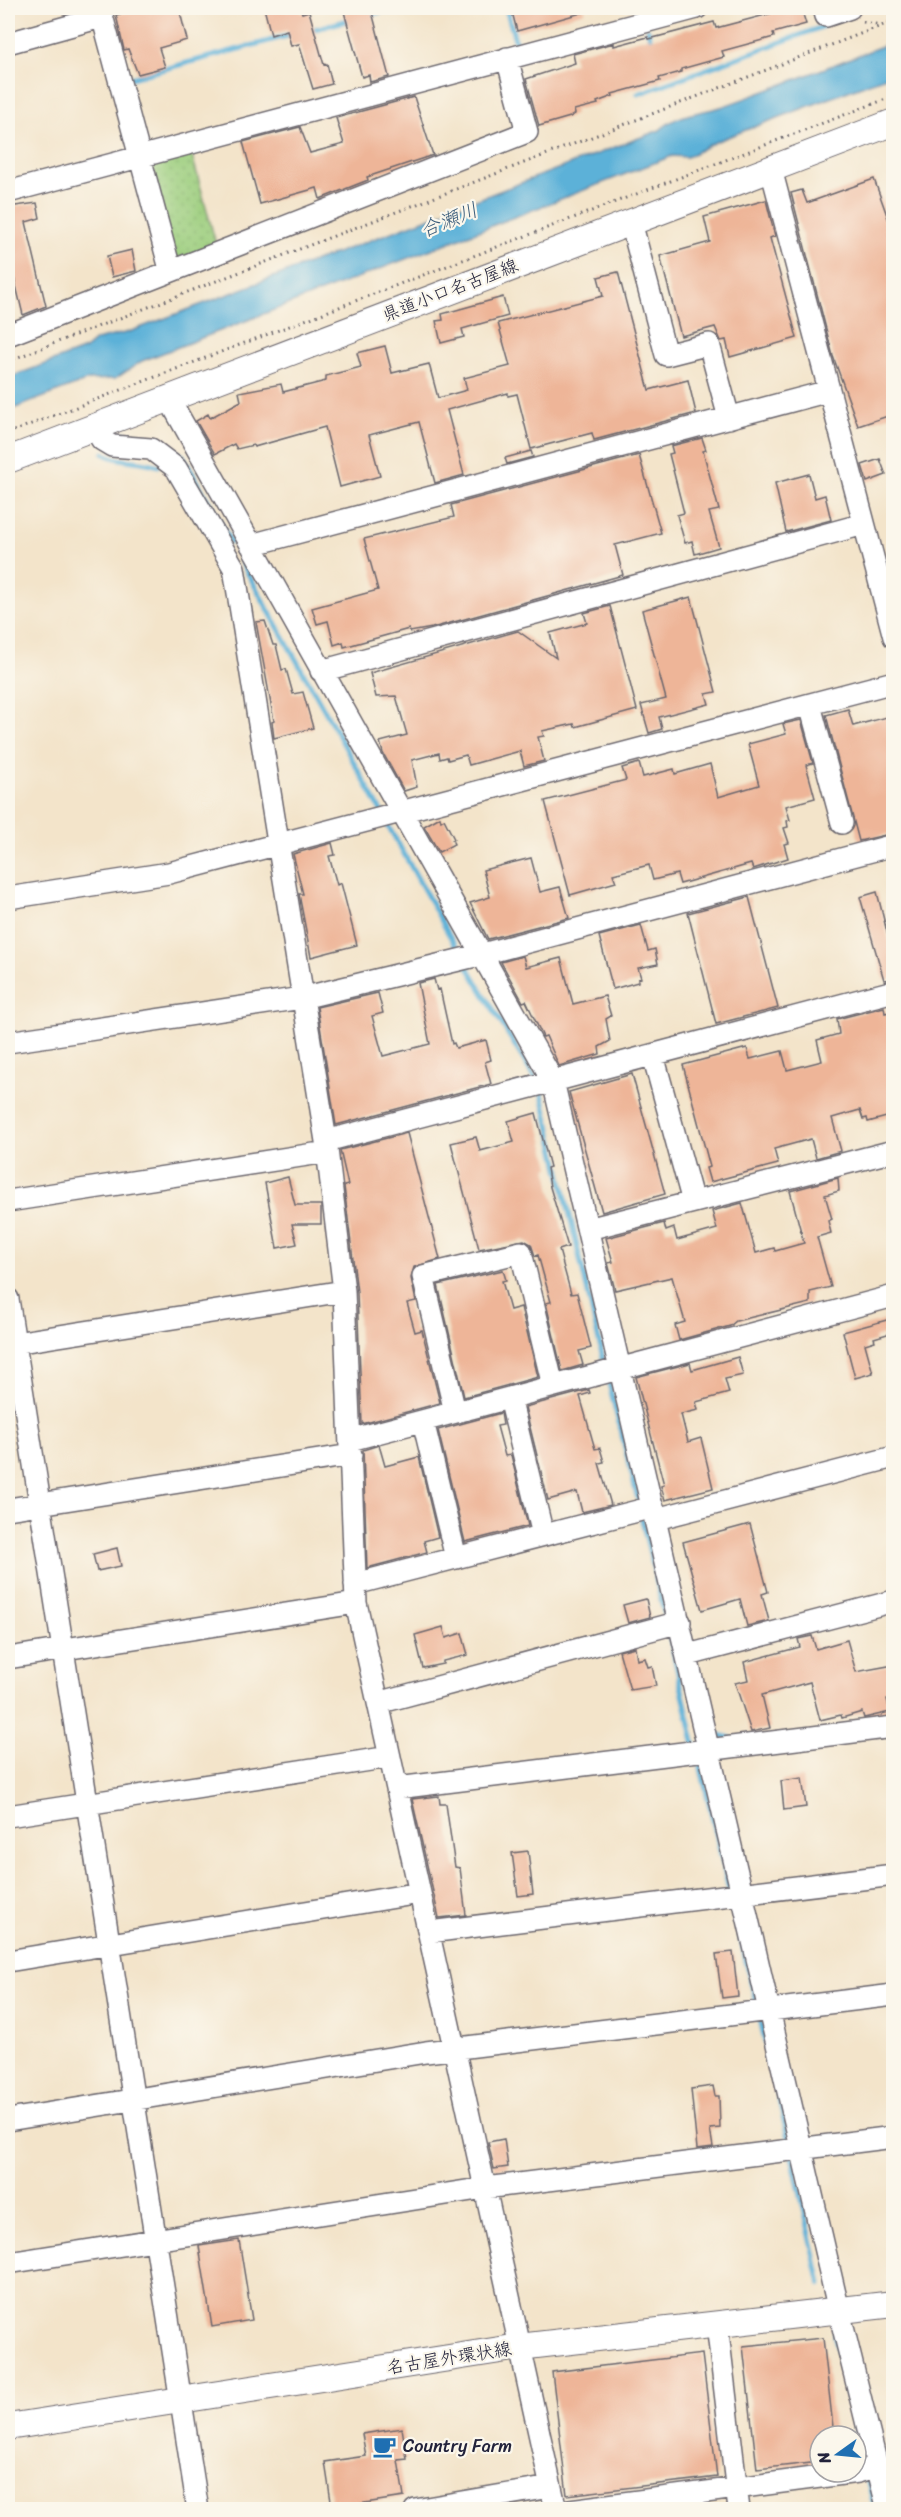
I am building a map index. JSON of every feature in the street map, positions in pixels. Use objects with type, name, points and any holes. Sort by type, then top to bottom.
[{"type":"main road","name":"県道小口名古屋線","points":[[8,460],[168,397],[894,122]]},
{"type":"main road","name":"名古屋外環状線","points":[[8,2427],[519,2347],[894,2304]]},
{"type":"street","points":[[8,192],[697,8]]},
{"type":"street","points":[[824,8],[826,16],[850,8]]},
{"type":"street","points":[[8,43],[102,10],[170,269]]},
{"type":"street","points":[[8,335],[170,269],[527,132],[507,58]]},
{"type":"street","points":[[771,169],[894,637]]},
{"type":"street","points":[[631,222],[666,355],[709,344],[729,418]]},
{"type":"street","points":[[250,545],[829,391]]},
{"type":"street","points":[[168,397],[321,671],[390,814],[542,1084],[588,1229],[612,1370],[648,1512],[672,1624],[688,1655],[702,1751],[762,2012],[888,2510]]},
{"type":"street","points":[[93,426],[102,440],[112,446],[151,449],[176,468],[234,568],[326,1147],[344,1291],[356,1594],[556,2510]]},
{"type":"street","points":[[321,671],[864,524]]},
{"type":"street","points":[[8,898],[169,873],[894,682]]},
{"type":"street","points":[[810,705],[842,823]]},
{"type":"street","points":[[8,1042],[302,998],[470,957],[894,845]]},
{"type":"street","points":[[8,1201],[326,1147],[542,1084],[894,992]]},
{"type":"street","points":[[653,1055],[693,1202]]},
{"type":"street","points":[[588,1229],[894,1151]]},
{"type":"street","points":[[455,1412],[423,1276],[521,1252],[553,1386]]},
{"type":"street","points":[[11,1344],[344,1291]]},
{"type":"street","points":[[8,1509],[351,1448],[423,1421],[455,1412],[894,1296]]},
{"type":"street","points":[[8,1299],[11,1344],[64,1648],[85,1804],[198,2510]]},
{"type":"street","points":[[510,1398],[543,1535]]},
{"type":"street","points":[[423,1421],[456,1558]]},
{"type":"street","points":[[8,1658],[356,1594],[456,1558],[543,1535],[894,1456]]},
{"type":"street","points":[[688,1655],[894,1601]]},
{"type":"street","points":[[378,1703],[672,1624]]},
{"type":"street","points":[[397,1788],[894,1727]]},
{"type":"street","points":[[8,1816],[390,1756]]},
{"type":"street","points":[[429,1932],[894,1875]]},
{"type":"street","points":[[8,1961],[420,1893]]},
{"type":"street","points":[[8,2120],[455,2049],[894,1995]]},
{"type":"street","points":[[8,2263],[485,2188],[894,2137]]},
{"type":"street","points":[[717,2324],[739,2510]]},
{"type":"street","points":[[570,2510],[736,2488],[876,2462]]},
{"type":"street","points":[[415,2510],[550,2487]]},
{"type":"path","points":[[8,360],[894,21]]},
{"type":"path","points":[[8,433],[894,96]]},
{"type":"green space","points":[[190,148],[216,244],[181,258],[173,256],[151,159]]},
{"type":"water","name":"合瀬川","points":[[893,42],[893,74],[717,141],[687,157],[672,156],[142,361],[115,379],[88,380],[8,411],[8,378],[85,349],[96,340],[129,332],[660,130],[682,117],[724,106]]},
{"type":"building","points":[[144,8],[179,8],[187,40],[159,48],[165,67],[138,74],[128,49],[124,50],[116,15]]},
{"type":"building","points":[[264,8],[300,8],[302,13],[309,11],[324,65],[327,64],[332,84],[313,89],[299,44],[291,46],[287,30],[271,35]]},
{"type":"building","points":[[343,8],[371,8],[389,77],[370,82],[369,75],[362,77]]},
{"type":"building","points":[[511,8],[585,8],[585,12],[517,31]]},
{"type":"building","points":[[776,8],[801,8],[806,24],[773,33],[774,37],[722,51],[724,57],[681,69],[681,72],[659,78],[660,81],[612,94],[613,96],[597,102],[598,104],[574,110],[575,114],[570,117],[539,126],[526,79],[575,63],[573,54],[614,43],[614,46],[648,37],[649,39],[714,22],[716,28],[777,12]]},
{"type":"building","points":[[414,97],[433,155],[367,177],[368,180],[320,199],[317,188],[260,204],[243,142],[300,127],[310,153],[344,144],[336,118]]},
{"type":"building","points":[[874,179],[894,235],[894,414],[858,426],[833,356],[791,193],[802,190],[807,203]]},
{"type":"building","points":[[766,200],[775,236],[770,238],[797,338],[730,357],[726,340],[721,341],[715,327],[681,336],[660,256],[710,242],[704,217]]},
{"type":"building","points":[[37,203],[40,218],[26,222],[46,306],[23,315],[8,252],[8,207]]},
{"type":"building","points":[[132,250],[136,271],[112,277],[107,256]]},
{"type":"building","points":[[618,272],[649,390],[688,380],[696,413],[594,440],[592,433],[531,449],[517,394],[508,396],[508,393],[447,410],[464,475],[435,483],[419,422],[369,435],[380,476],[340,487],[325,427],[254,447],[253,445],[237,449],[234,444],[215,454],[196,421],[208,414],[210,418],[241,401],[239,392],[281,384],[283,392],[326,381],[326,376],[361,367],[357,353],[385,346],[392,373],[429,364],[438,398],[467,390],[464,378],[510,366],[498,323],[603,296],[598,277]]},
{"type":"building","points":[[503,297],[508,316],[462,329],[464,337],[441,343],[436,321],[443,320],[442,314]]},
{"type":"building","points":[[702,438],[706,450],[703,451],[719,510],[709,512],[719,547],[695,554],[692,541],[685,543],[677,515],[684,513],[669,454],[673,453],[671,446]]},
{"type":"building","points":[[531,451],[533,457],[507,464],[505,458]]},
{"type":"building","points":[[639,455],[661,533],[615,545],[623,575],[432,628],[410,632],[409,629],[344,647],[343,642],[334,645],[328,621],[317,624],[312,608],[378,590],[364,539],[454,517],[451,505]]},
{"type":"building","points":[[880,459],[886,475],[867,482],[862,465]]},
{"type":"building","points":[[809,474],[815,498],[825,495],[831,520],[786,532],[775,483]]},
{"type":"building","points":[[691,597],[716,692],[706,694],[709,704],[659,717],[662,729],[649,733],[641,705],[666,699],[642,610]]},
{"type":"building","points":[[610,606],[637,710],[575,727],[574,724],[542,731],[544,736],[538,737],[544,761],[524,766],[520,751],[469,765],[466,755],[448,760],[447,757],[440,759],[439,753],[412,760],[417,787],[404,791],[383,753],[380,742],[407,735],[396,696],[376,697],[370,673],[518,631],[556,658],[550,633],[587,623],[584,613]]},
{"type":"building","points":[[265,621],[273,645],[276,645],[282,670],[286,669],[293,694],[303,692],[313,728],[274,738],[272,722],[274,721],[256,622]]},
{"type":"building","points":[[848,709],[853,726],[894,715],[894,833],[859,841],[826,715]]},
{"type":"building","points":[[801,720],[813,763],[806,765],[815,798],[786,806],[790,820],[787,821],[788,827],[784,828],[789,843],[784,844],[788,858],[753,869],[751,864],[680,884],[677,874],[653,880],[649,865],[613,874],[616,882],[570,895],[545,801],[626,780],[622,768],[639,763],[643,777],[674,769],[675,774],[710,764],[718,797],[759,785],[748,744],[786,734],[783,724]]},
{"type":"building","points":[[440,817],[441,821],[444,819],[454,839],[452,840],[454,844],[439,852],[424,826]]},
{"type":"building","points":[[332,843],[335,855],[329,856],[337,885],[341,883],[357,945],[311,957],[299,894],[303,894],[293,854]]},
{"type":"building","points":[[531,858],[540,892],[560,887],[569,918],[488,939],[470,903],[490,897],[483,870]]},
{"type":"building","points":[[877,892],[890,944],[894,943],[894,979],[884,980],[860,897]]},
{"type":"building","points":[[749,897],[778,1008],[716,1024],[688,913]]},
{"type":"building","points":[[641,925],[648,951],[655,949],[658,964],[638,968],[641,978],[638,982],[613,989],[599,936]]},
{"type":"building","points":[[523,956],[526,967],[561,958],[573,1004],[605,996],[611,1016],[606,1019],[610,1041],[599,1047],[600,1054],[559,1066],[546,1036],[543,1037],[526,1001],[523,1002],[501,962]]},
{"type":"building","points":[[434,979],[437,990],[440,989],[452,1044],[454,1043],[456,1048],[486,1040],[491,1060],[485,1062],[491,1084],[336,1125],[317,1007],[378,993],[383,1013],[372,1016],[383,1056],[430,1044],[418,983]]},
{"type":"building","points":[[884,1007],[885,1013],[894,1011],[894,1115],[868,1122],[867,1118],[863,1119],[860,1110],[832,1118],[841,1151],[816,1158],[811,1139],[774,1149],[778,1164],[710,1182],[706,1168],[710,1167],[683,1065],[747,1048],[750,1059],[782,1051],[787,1070],[822,1061],[817,1040],[839,1034],[837,1019]]},
{"type":"building","points":[[632,1074],[665,1194],[602,1212],[569,1092]]},
{"type":"building","points":[[536,1113],[550,1167],[547,1168],[550,1187],[568,1247],[559,1250],[571,1294],[577,1293],[591,1348],[579,1351],[583,1365],[562,1371],[546,1303],[551,1302],[538,1255],[535,1256],[531,1244],[524,1240],[479,1249],[451,1143],[476,1137],[480,1151],[514,1142],[508,1121]]},
{"type":"building","points":[[407,1133],[440,1259],[414,1267],[411,1278],[416,1301],[407,1303],[415,1332],[422,1330],[440,1403],[362,1424],[357,1292],[344,1186],[348,1185],[340,1150]]},
{"type":"building","points":[[288,1177],[295,1205],[321,1205],[321,1224],[292,1224],[297,1244],[277,1248],[265,1183]]},
{"type":"building","points":[[838,1178],[839,1191],[825,1195],[832,1219],[828,1221],[831,1233],[817,1237],[831,1287],[810,1292],[810,1303],[736,1321],[730,1326],[679,1340],[675,1325],[685,1322],[672,1277],[615,1290],[608,1263],[613,1262],[606,1238],[664,1223],[666,1231],[674,1228],[677,1240],[717,1229],[712,1211],[742,1203],[756,1253],[774,1248],[775,1251],[804,1243],[790,1191]]},
{"type":"building","points":[[503,1270],[506,1280],[502,1281],[510,1310],[521,1307],[538,1377],[464,1397],[438,1285]]},
{"type":"building","points":[[894,1318],[894,1332],[874,1338],[875,1341],[865,1344],[873,1373],[855,1378],[843,1332]]},
{"type":"building","points":[[738,1357],[743,1375],[725,1379],[729,1393],[696,1402],[698,1410],[681,1414],[688,1442],[701,1438],[713,1488],[665,1500],[661,1486],[664,1485],[636,1377],[690,1363],[692,1370]]},
{"type":"building","points":[[589,1390],[590,1393],[580,1396],[595,1449],[600,1448],[604,1462],[599,1463],[611,1505],[582,1512],[577,1492],[548,1500],[525,1407]]},
{"type":"building","points":[[501,1413],[503,1425],[497,1426],[505,1456],[511,1455],[528,1526],[465,1542],[438,1430]]},
{"type":"building","points":[[379,1445],[385,1466],[419,1457],[438,1537],[424,1541],[427,1552],[367,1568],[363,1450]]},
{"type":"building","points":[[750,1524],[768,1592],[762,1594],[769,1621],[747,1626],[740,1599],[702,1610],[683,1542]]},
{"type":"building","points":[[117,1548],[121,1566],[97,1571],[93,1554]]},
{"type":"building","points":[[646,1599],[650,1617],[628,1623],[623,1605]]},
{"type":"building","points":[[443,1627],[446,1638],[462,1633],[468,1655],[423,1668],[415,1635]]},
{"type":"building","points":[[812,1636],[816,1649],[847,1640],[856,1672],[894,1665],[894,1697],[887,1699],[890,1712],[864,1718],[862,1712],[842,1718],[841,1715],[820,1720],[810,1682],[762,1695],[770,1728],[751,1732],[735,1683],[748,1680],[744,1662],[800,1647],[798,1639]]},
{"type":"building","points":[[635,1647],[637,1660],[645,1658],[648,1667],[652,1666],[656,1686],[630,1690],[619,1651]]},
{"type":"building","points":[[802,1778],[806,1807],[784,1810],[781,1781]]},
{"type":"building","points":[[439,1796],[440,1804],[446,1804],[455,1867],[460,1868],[466,1915],[439,1918],[412,1799]]},
{"type":"building","points":[[528,1851],[533,1894],[518,1896],[512,1853]]},
{"type":"building","points":[[733,1952],[738,1996],[722,1998],[716,1954]]},
{"type":"building","points":[[713,2086],[715,2096],[719,2096],[720,2128],[710,2129],[713,2147],[697,2149],[691,2089]]},
{"type":"building","points":[[504,2139],[508,2167],[494,2169],[488,2142]]},
{"type":"building","points":[[239,2240],[252,2320],[212,2327],[199,2246]]},
{"type":"building","points":[[823,2338],[833,2424],[808,2424],[808,2463],[757,2469],[743,2346]]},
{"type":"building","points":[[702,2354],[717,2477],[567,2495],[552,2372]]},
{"type":"building","points":[[402,2428],[407,2459],[398,2460],[404,2497],[332,2508],[325,2462],[366,2456],[362,2434]]},
{"type":"waterway","points":[[368,15],[396,8]]},
{"type":"waterway","points":[[506,8],[517,47],[522,45]]},
{"type":"waterway","points":[[307,31],[353,19]]},
{"type":"waterway","points":[[638,94],[822,27]]},
{"type":"waterway","points":[[648,30],[652,46]]},
{"type":"waterway","points":[[127,81],[127,79],[295,34]]},
{"type":"waterway","points":[[114,426],[117,433],[147,437],[183,456],[231,542]]},
{"type":"waterway","points":[[104,453],[116,458],[158,466]]},
{"type":"waterway","points":[[242,563],[381,811]]},
{"type":"waterway","points":[[385,820],[461,956]]},
{"type":"waterway","points":[[466,964],[535,1079]]},
{"type":"waterway","points":[[541,1090],[605,1367]]},
{"type":"waterway","points":[[607,1376],[640,1507]]},
{"type":"waterway","points":[[641,1516],[666,1621]]},
{"type":"waterway","points":[[668,1630],[695,1746]]},
{"type":"waterway","points":[[719,1735],[730,1738]]},
{"type":"waterway","points":[[698,1755],[729,1890]]},
{"type":"waterway","points":[[731,1899],[757,2006]]},
{"type":"waterway","points":[[759,2015],[790,2146]]},
{"type":"waterway","points":[[792,2156],[821,2284]]},
{"type":"waterway","points":[[834,2333],[855,2424]]},
{"type":"waterway","points":[[868,2481],[875,2510]]},
{"type":"place","name":"Country Farm","points":[[385,2446]]}]
